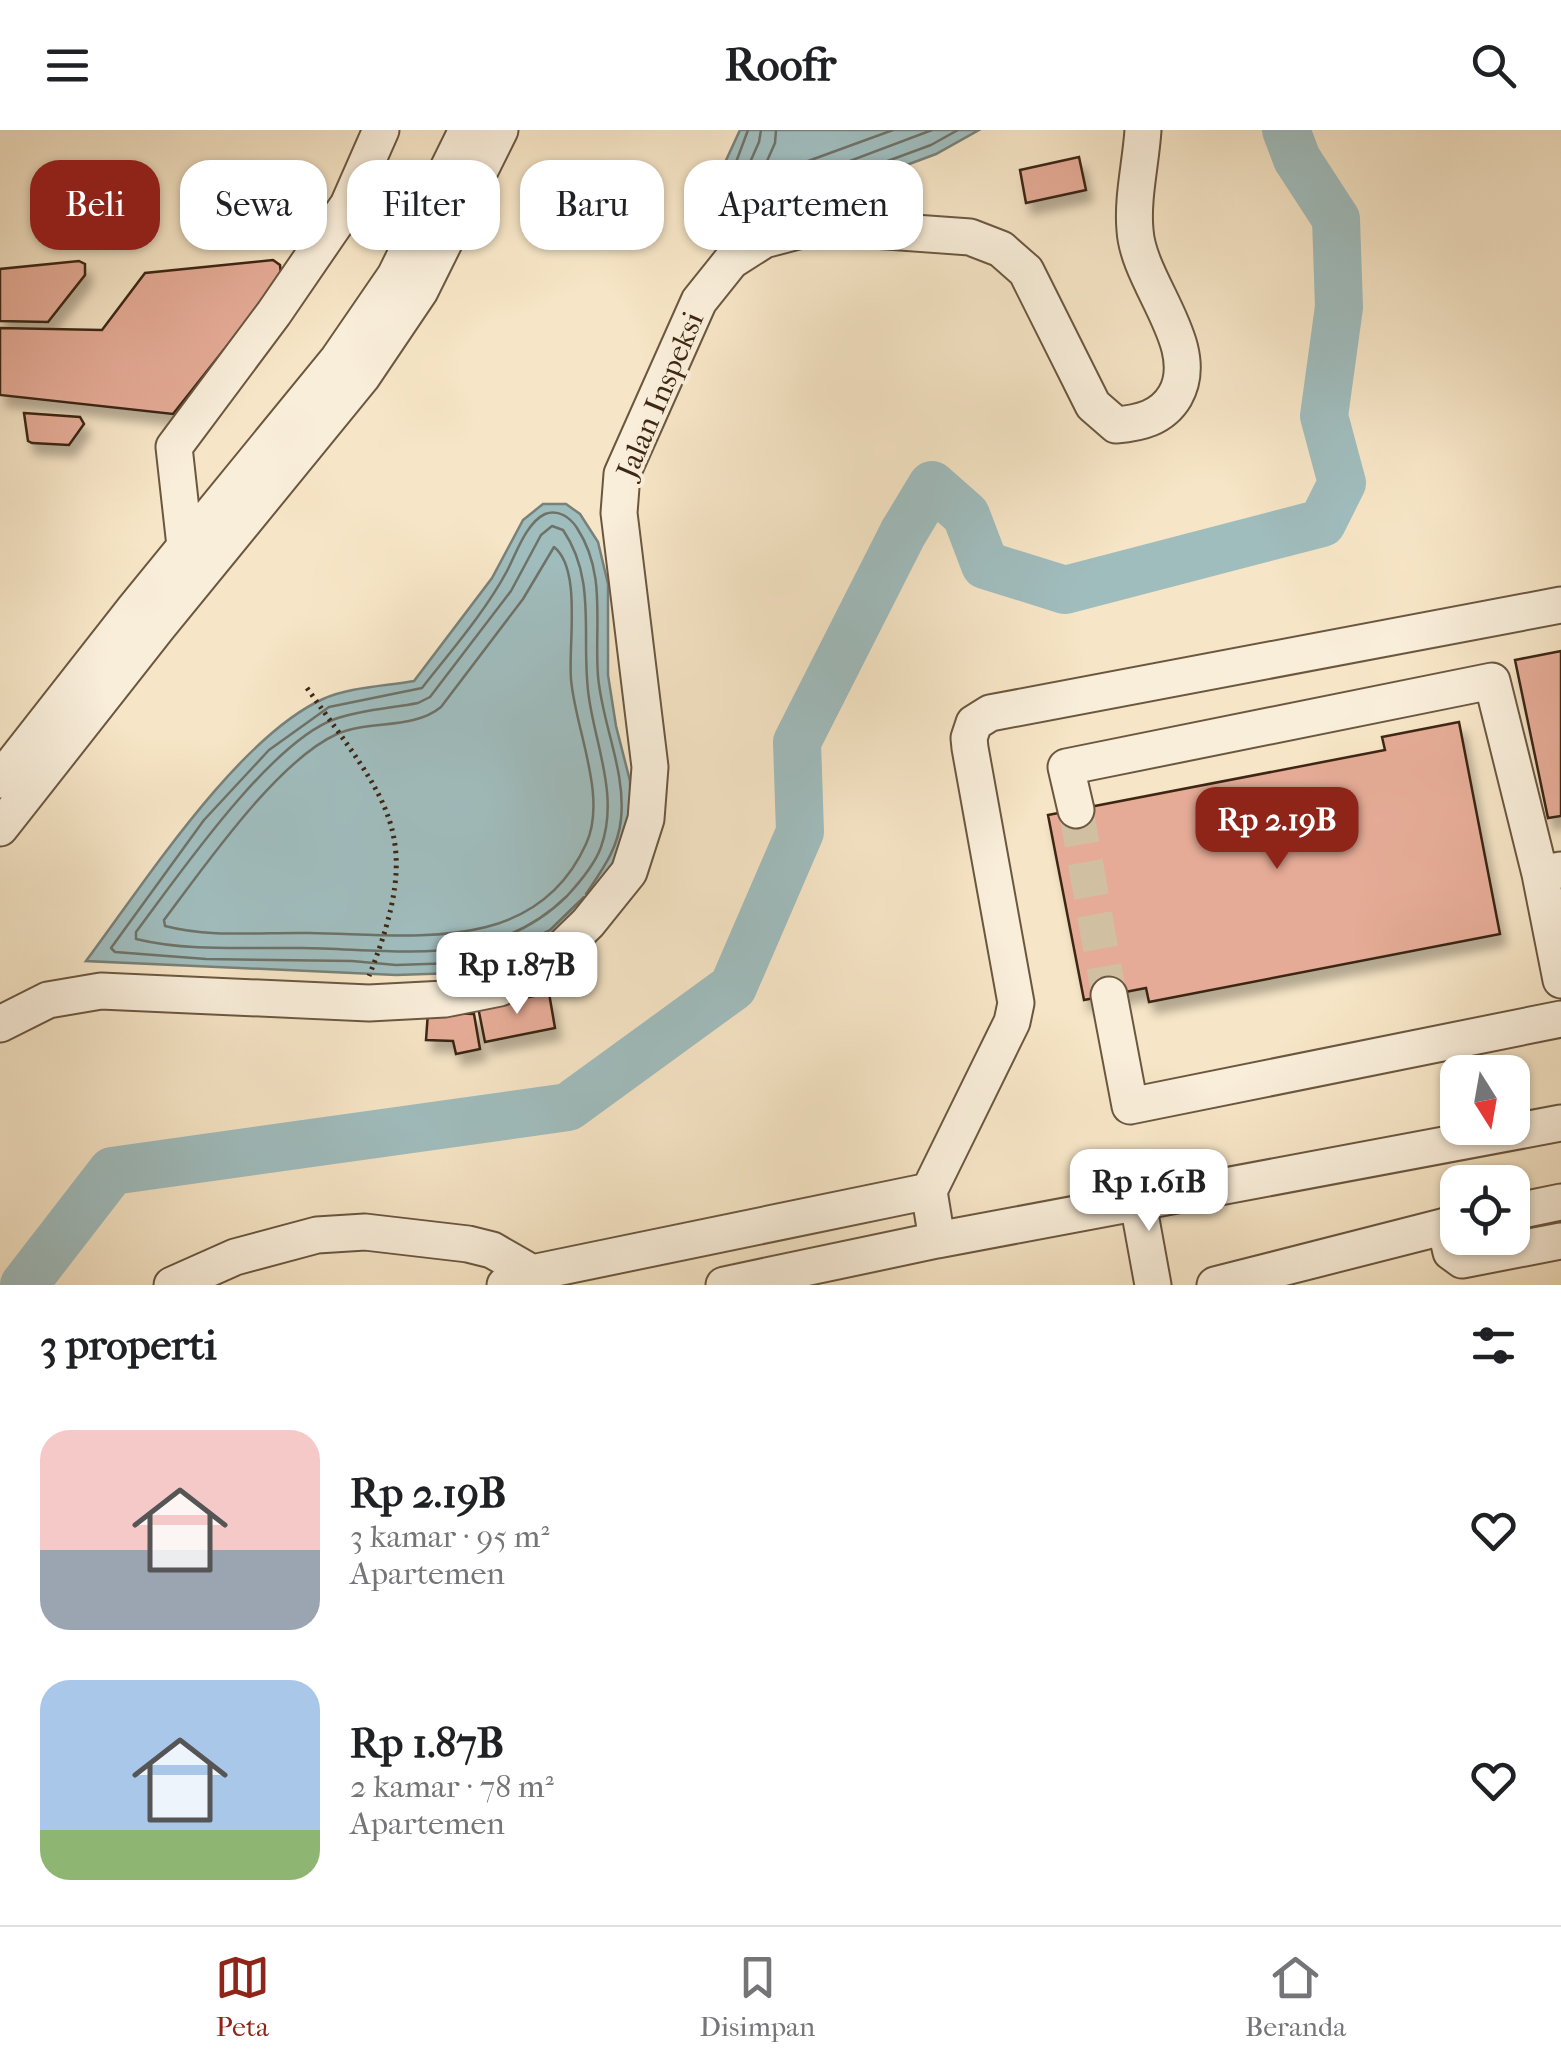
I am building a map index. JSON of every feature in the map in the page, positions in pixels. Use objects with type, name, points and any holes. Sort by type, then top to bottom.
[{"type":"street","points":[[196,557],[174,448],[348,205],[381,130]]},
{"type":"street","points":[[0,828],[395,276],[467,130]]},
{"type":"street","points":[[0,780],[196,557],[362,377],[420,291],[500,130]]},
{"type":"street","name":"Jalan Inspeksi","points":[[0,1024],[48,1000],[100,991],[369,1004],[445,999],[500,988],[549,961],[588,923],[628,872],[646,819],[650,768],[618,513],[622,474],[698,301],[731,261],[764,240],[816,226],[970,237],[1001,249],[1026,271],[1093,406],[1116,425],[1140,422],[1167,408],[1184,381],[1180,348],[1142,263],[1134,230],[1143,130]]},
{"type":"street","points":[[937,1240],[929,1192],[1012,1022],[1016,1003],[969,738],[974,723],[990,713],[1561,604]]},
{"type":"street","points":[[1076,810],[1066,767],[1492,681],[1550,872],[1561,980]]},
{"type":"street","points":[[1109,995],[1130,1106],[1561,1019]]},
{"type":"street","points":[[724,1285],[937,1240],[1561,1123]]},
{"type":"street","points":[[172,1285],[235,1257],[317,1235],[365,1232],[492,1250],[518,1279],[929,1192]]},
{"type":"street","points":[[1530,1208],[1561,1202]]},
{"type":"street","points":[[1138,1203],[1153,1285]]},
{"type":"street","points":[[1215,1285],[1440,1227]]},
{"type":"street","points":[[1530,1247],[1561,1241]]},
{"type":"street","points":[[1455,1255],[1462,1260],[1488,1255]]},
{"type":"path","points":[[307,688],[373,781],[391,820],[396,843],[396,897],[368,977]]},
{"type":"water","points":[[740,130],[979,130],[920,160],[726,160]]},
{"type":"water","points":[[543,504],[566,504],[580,514],[598,542],[608,584],[608,675],[630,781],[631,820],[622,859],[557,937],[516,958],[457,973],[396,975],[86,961],[163,855],[225,779],[290,718],[333,695],[414,681],[492,578],[523,520]]},
{"type":"building","points":[[1079,157],[1086,190],[1026,203],[1020,170]]},
{"type":"building","points":[[273,260],[280,265],[281,276],[276,284],[173,414],[0,395],[0,328],[102,330],[145,273]]},
{"type":"building","points":[[79,261],[85,264],[85,275],[48,322],[0,321],[0,269]]},
{"type":"building","points":[[24,413],[80,417],[84,424],[69,445],[32,443],[28,441]]},
{"type":"building","points":[[1561,651],[1561,816],[1548,818],[1515,660]]},
{"type":"building","points":[[1459,722],[1500,934],[1149,1002],[1146,988],[1084,1000],[1048,815],[1385,750],[1382,737]]},
{"type":"building","points":[[549,993],[555,1028],[485,1042],[478,1007]]},
{"type":"building","points":[[428,1012],[474,1014],[480,1049],[456,1054],[453,1041],[426,1040]]},
{"type":"waterway","points":[[24,1285],[112,1171],[568,1107],[733,987],[800,832],[797,742],[903,533],[932,485],[966,515],[985,565],[1065,590],[1322,523],[1342,483],[1324,416],[1339,307],[1336,219],[1297,159],[1286,130]]},
{"type":"tunnel","points":[[1076,810],[1109,995]]}]
